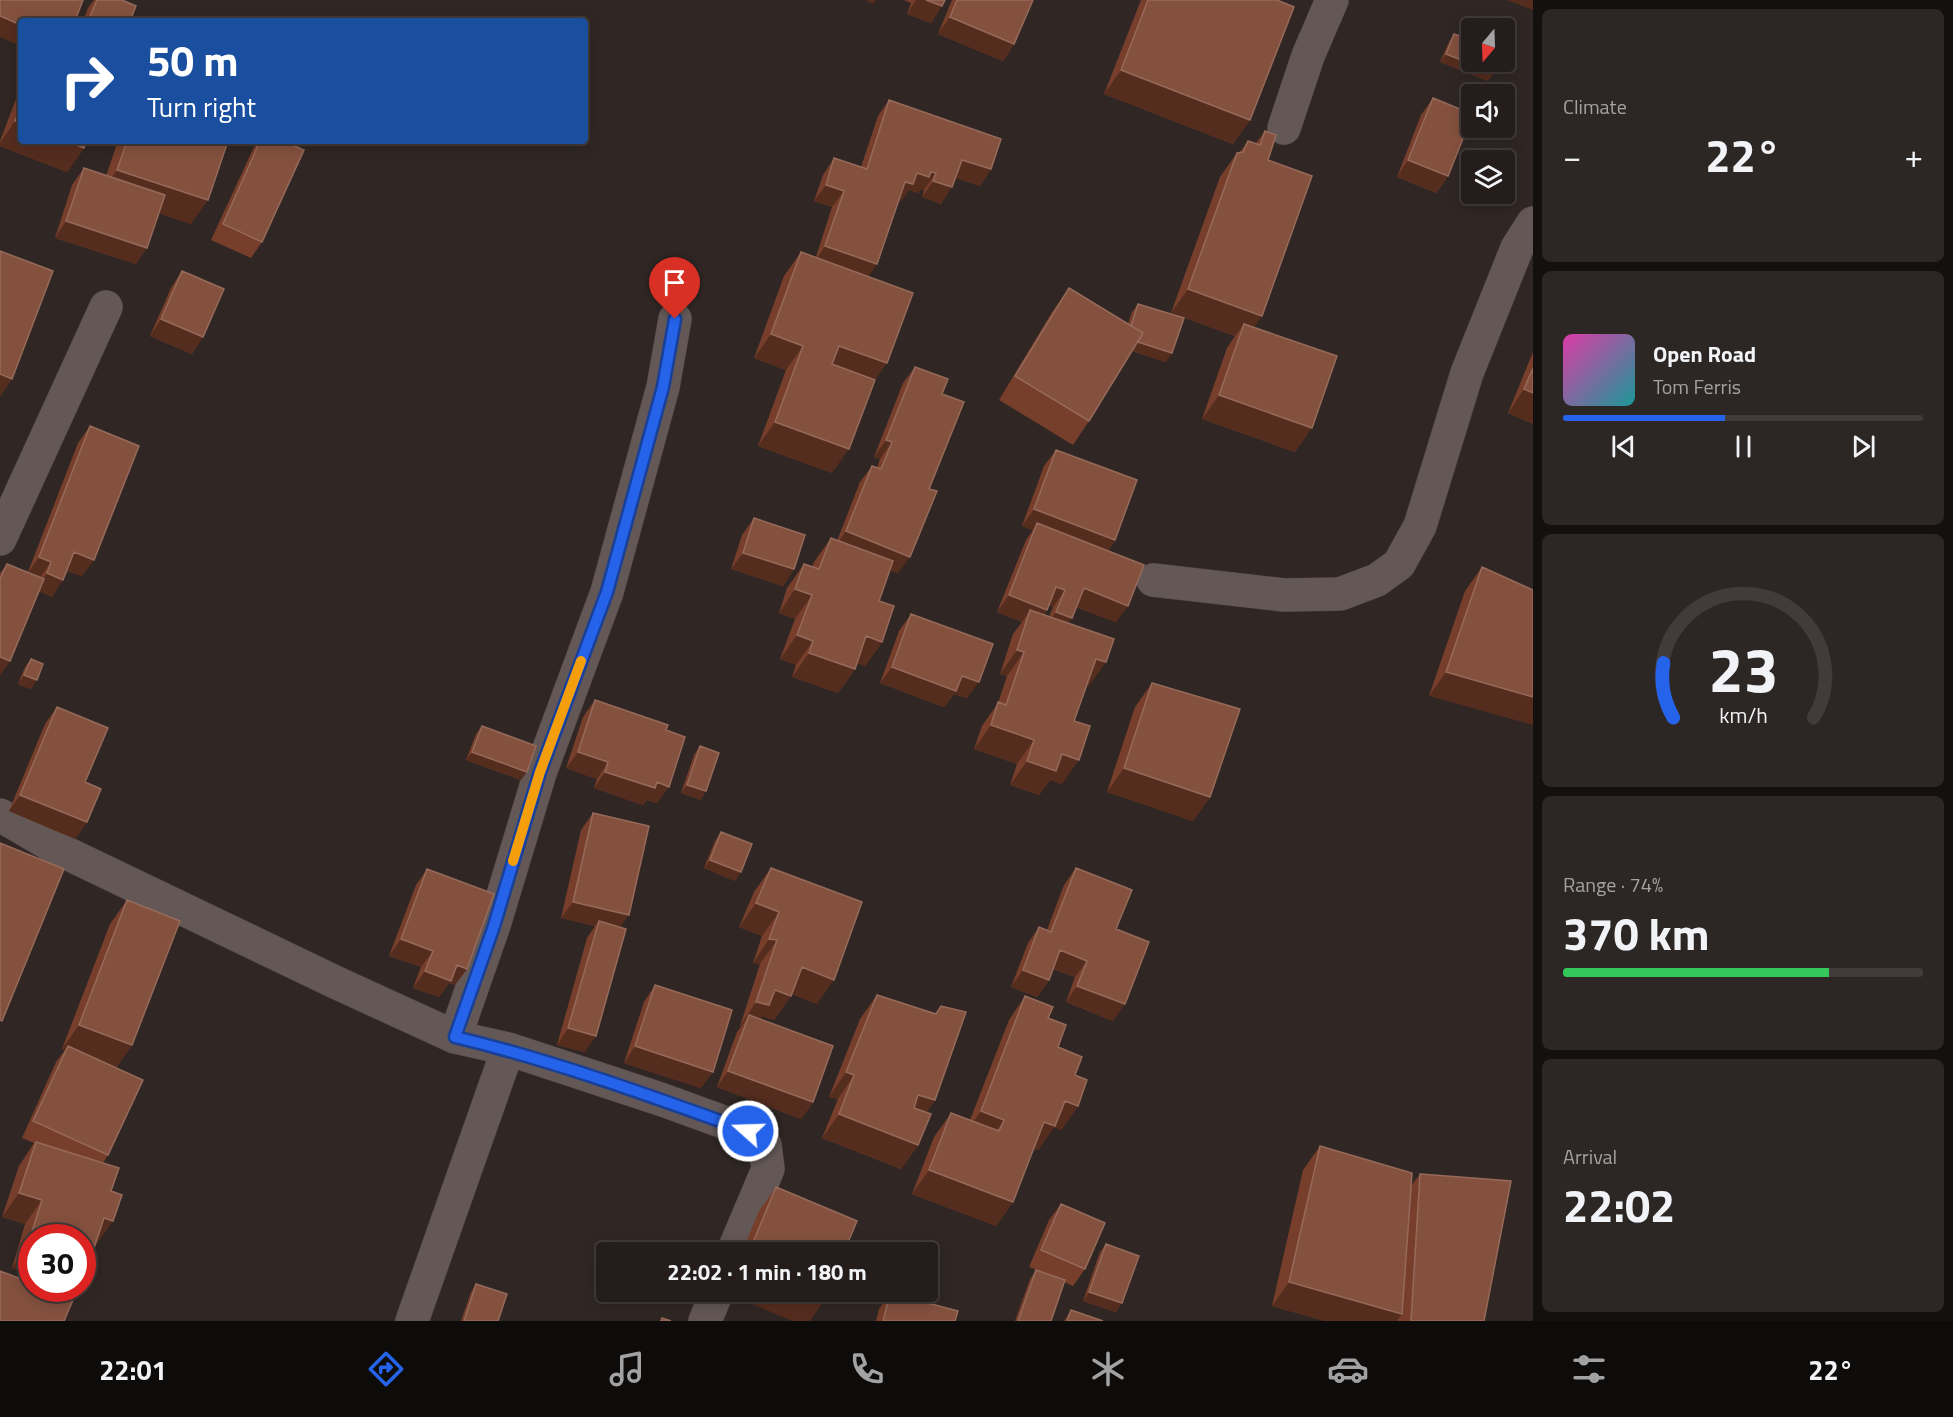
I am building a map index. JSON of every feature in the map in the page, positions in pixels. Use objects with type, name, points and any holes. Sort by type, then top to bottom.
[{"type":"street","points":[[1284,128],[1308,56],[1332,0]]},
{"type":"street","points":[[1153,580],[1284,595],[1340,594],[1377,580],[1399,564],[1420,526],[1467,373],[1517,248],[1533,223]]},
{"type":"street","points":[[0,538],[106,307]]},
{"type":"street","points":[[455,1037],[494,926],[540,772],[607,592],[663,387],[675,319]]},
{"type":"street","points":[[0,815],[58,849],[212,925],[455,1037],[508,1049],[663,1100],[748,1131],[765,1145],[768,1169],[737,1242]]},
{"type":"street","points":[[412,1321],[508,1049]]},
{"type":"street","points":[[705,1321],[713,1302]]},
{"type":"building","points":[[0,0],[83,0],[76,18],[18,18],[18,24],[0,16]]},
{"type":"building","points":[[97,0],[122,0],[136,6],[131,18],[89,18]]},
{"type":"building","points":[[926,0],[945,0],[942,6]]},
{"type":"building","points":[[957,0],[1033,0],[1014,44],[950,17]]},
{"type":"building","points":[[1148,0],[1277,0],[1294,7],[1250,120],[1121,70]]},
{"type":"building","points":[[1454,34],[1461,36],[1461,60],[1446,54]]},
{"type":"building","points":[[1433,98],[1461,109],[1461,138],[1463,138],[1448,176],[1408,160]]},
{"type":"building","points":[[889,100],[1001,139],[991,169],[962,160],[952,187],[933,181],[936,173],[931,172],[929,177],[917,173],[913,184],[905,182],[877,264],[825,246],[844,191],[826,185],[834,158],[867,169]]},
{"type":"building","points":[[1265,131],[1276,135],[1268,160],[1312,176],[1262,316],[1188,289],[1237,153],[1243,152],[1248,141],[1260,145]]},
{"type":"building","points":[[74,144],[85,144],[84,148]]},
{"type":"building","points":[[126,144],[227,144],[208,200],[117,170]]},
{"type":"building","points":[[259,144],[291,144],[304,150],[262,242],[223,224]]},
{"type":"building","points":[[84,168],[165,195],[147,248],[66,221]]},
{"type":"building","points":[[0,251],[53,271],[12,379],[0,374]]},
{"type":"building","points":[[801,252],[913,293],[887,363],[839,346],[832,364],[875,380],[849,449],[775,422],[803,346],[771,334]]},
{"type":"building","points":[[182,271],[224,289],[203,337],[161,319]]},
{"type":"building","points":[[1069,288],[1143,333],[1089,421],[1015,376]]},
{"type":"building","points":[[1138,304],[1184,318],[1172,353],[1138,342],[1143,333],[1131,326]]},
{"type":"building","points":[[1244,324],[1337,356],[1312,428],[1219,395]]},
{"type":"building","points":[[915,367],[948,379],[942,394],[964,402],[929,489],[937,491],[910,557],[846,531],[872,466],[881,469],[892,442],[886,440]]},
{"type":"building","points":[[1533,368],[1533,393],[1524,389]]},
{"type":"building","points":[[90,426],[139,446],[94,560],[74,552],[63,580],[47,573],[51,562],[39,557]]},
{"type":"building","points":[[1056,450],[1137,480],[1115,540],[1034,509]]},
{"type":"building","points":[[754,518],[805,535],[794,569],[743,553]]},
{"type":"building","points":[[1037,523],[1144,565],[1128,606],[1084,588],[1072,618],[1056,612],[1065,590],[1056,587],[1047,610],[1009,595]]},
{"type":"building","points":[[831,538],[893,561],[879,601],[894,606],[882,642],[866,636],[855,669],[809,653],[813,641],[797,635],[812,595],[795,589],[804,564],[819,569]]},
{"type":"building","points":[[7,564],[44,579],[10,661],[0,657],[0,579]]},
{"type":"building","points":[[1482,567],[1533,590],[1533,697],[1446,672]]},
{"type":"building","points":[[1030,610],[1114,639],[1106,662],[1096,659],[1074,721],[1090,726],[1079,760],[1062,754],[1056,771],[1027,761],[1034,740],[991,725],[998,702],[1006,705],[1024,652],[1017,650]]},
{"type":"building","points":[[911,614],[993,644],[979,682],[962,676],[956,691],[892,667]]},
{"type":"building","points":[[31,659],[43,664],[37,680],[24,675]]},
{"type":"building","points":[[1152,683],[1240,709],[1210,797],[1124,768]]},
{"type":"building","points":[[595,700],[668,725],[666,730],[685,737],[669,787],[657,782],[655,788],[605,772],[608,762],[578,752]]},
{"type":"building","points":[[57,707],[108,728],[85,782],[101,789],[87,822],[20,795]]},
{"type":"building","points":[[482,726],[536,746],[527,772],[472,752]]},
{"type":"building","points":[[700,746],[719,753],[706,791],[687,785]]},
{"type":"building","points":[[593,813],[649,826],[629,915],[573,902]]},
{"type":"building","points":[[721,832],[752,844],[741,872],[710,860]]},
{"type":"building","points":[[0,843],[64,869],[2,1021],[0,1020]]},
{"type":"building","points":[[771,868],[862,902],[834,980],[802,967],[791,996],[775,990],[769,1005],[756,1002],[777,940],[769,939],[779,912],[756,903]]},
{"type":"building","points":[[1076,868],[1132,890],[1116,929],[1149,942],[1125,1004],[1077,986],[1087,961],[1060,950],[1049,980],[1023,970],[1039,927],[1051,932]]},
{"type":"building","points":[[427,869],[494,894],[467,969],[457,965],[451,981],[425,971],[433,951],[401,939]]},
{"type":"building","points":[[127,900],[180,921],[132,1045],[79,1025]]},
{"type":"building","points":[[599,921],[626,929],[596,1036],[568,1028]]},
{"type":"building","points":[[655,985],[732,1010],[713,1072],[635,1046]]},
{"type":"building","points":[[877,995],[936,1014],[941,1006],[966,1012],[935,1100],[918,1095],[914,1108],[931,1114],[918,1145],[839,1114],[854,1075],[846,1072]]},
{"type":"building","points":[[1025,996],[1053,1007],[1048,1018],[1066,1025],[1058,1047],[1082,1057],[1075,1075],[1087,1080],[1078,1106],[1065,1101],[1055,1126],[1044,1122],[1013,1202],[929,1170],[951,1113],[999,1131],[1004,1120],[981,1111]]},
{"type":"building","points":[[749,1015],[833,1046],[813,1102],[728,1071]]},
{"type":"building","points":[[68,1046],[143,1080],[108,1155],[33,1121]]},
{"type":"building","points":[[36,1142],[119,1168],[111,1191],[122,1195],[113,1221],[104,1218],[96,1242],[96,1224],[34,1224],[42,1200],[19,1193]]},
{"type":"building","points":[[1320,1146],[1412,1173],[1402,1314],[1289,1282]]},
{"type":"building","points":[[1420,1174],[1511,1181],[1484,1321],[1411,1321]]},
{"type":"building","points":[[776,1187],[857,1221],[848,1242],[753,1242]]},
{"type":"building","points":[[1061,1204],[1105,1223],[1085,1269],[1041,1250]]},
{"type":"building","points":[[1106,1244],[1139,1256],[1122,1303],[1089,1292]]},
{"type":"building","points":[[1036,1270],[1065,1280],[1051,1321],[1018,1321]]},
{"type":"building","points":[[0,1271],[18,1278],[18,1302],[72,1302],[64,1321],[0,1321]]},
{"type":"building","points":[[476,1284],[507,1294],[498,1321],[464,1321]]},
{"type":"building","points":[[888,1302],[924,1302],[958,1311],[955,1321],[883,1321]]},
{"type":"building","points":[[1071,1310],[1103,1321],[1067,1321]]},
{"type":"slow traffic","points":[[513,861],[540,772],[581,661]]},
{"type":"route","points":[[675,319],[663,387],[607,592],[540,772],[494,926],[455,1037],[508,1049],[663,1100],[748,1131]]}]
